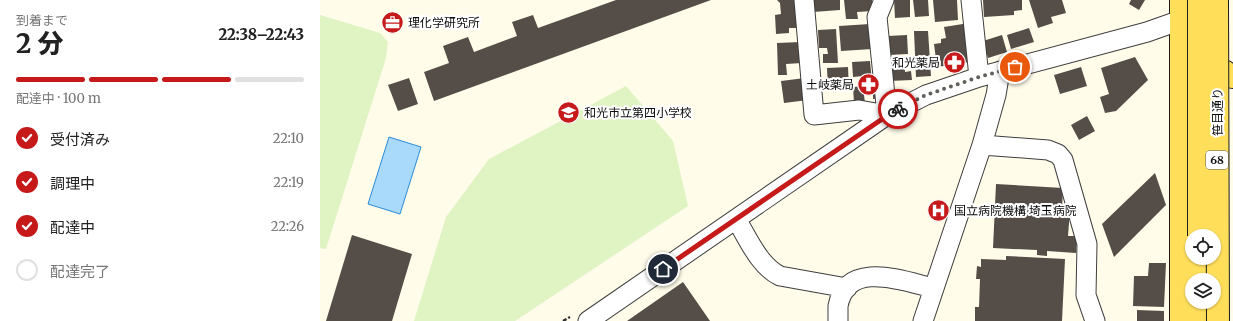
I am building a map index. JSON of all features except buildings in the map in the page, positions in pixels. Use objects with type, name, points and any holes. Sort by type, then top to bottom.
[{"type":"main road","name":"笹目通り","points":[[1199,0],[1199,229]]},
{"type":"main road","name":"笹目通り","points":[[1217,0],[1218,321]]},
{"type":"main road","points":[[1181,10],[1181,321]]},
{"type":"main road","points":[[1181,90],[1188,75],[1195,69],[1224,71],[1233,78]]},
{"type":"main road","points":[[1199,309],[1199,321]]},
{"type":"street","points":[[804,0],[814,115],[859,110],[888,115]]},
{"type":"street","points":[[884,0],[877,17],[888,115]]},
{"type":"street","points":[[971,0],[979,77]]},
{"type":"street","points":[[588,321],[888,115],[926,95],[1000,71],[1147,32],[1181,10],[1203,0]]},
{"type":"street","points":[[923,321],[982,146],[996,95],[1000,71]]},
{"type":"street","points":[[982,146],[1048,150],[1058,154],[1063,160],[1087,244],[1086,295],[1095,321]]},
{"type":"street","points":[[736,219],[763,264],[774,273],[780,276],[847,288]]},
{"type":"street","points":[[838,321],[838,305],[843,293],[851,282],[862,277],[878,276],[934,288]]},
{"type":"green space","points":[[320,15],[380,33],[388,42],[386,58],[326,249],[320,248]]},
{"type":"green space","points":[[626,86],[673,141],[688,206],[515,321],[414,321],[446,217],[489,159]]},
{"type":"water","points":[[389,137],[421,147],[400,214],[368,204]]},
{"type":"way so far","points":[[898,109],[926,95],[979,77],[1015,67]]},
{"type":"place","name":"理化学研究所","points":[[392,22]]},
{"type":"place","name":"和光薬局","points":[[955,62]]},
{"type":"place","name":"土岐薬局","points":[[869,84]]},
{"type":"place","name":"和光市立第四小学校","points":[[568,112]]},
{"type":"place","name":"国立病院機構 埼玉病院","points":[[939,210]]},
{"type":"route","points":[[663,269],[898,109]]}]
